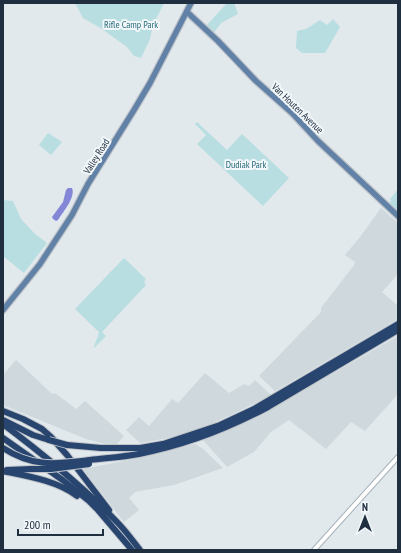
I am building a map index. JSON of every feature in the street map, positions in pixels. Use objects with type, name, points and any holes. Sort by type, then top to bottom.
[{"type":"highway","points":[[3,420],[33,435],[67,445],[101,448],[145,447],[163,444],[220,425],[254,409],[398,324]]},
{"type":"highway","points":[[3,471],[51,469],[158,450],[209,434],[243,420],[268,407],[398,330]]},
{"type":"highway","points":[[3,411],[42,429],[51,437],[140,550]]},
{"type":"highway","points":[[3,424],[87,492],[117,522]]},
{"type":"highway","points":[[3,438],[64,481],[89,501],[132,550]]},
{"type":"highway","points":[[3,448],[24,458],[42,463],[62,464],[91,462]]},
{"type":"highway","points":[[3,471],[62,487],[75,495],[108,526],[114,529]]},
{"type":"main road","name":"Valley Road","points":[[3,310],[40,264],[72,215],[88,184],[150,83],[191,3]]},
{"type":"main road","name":"Van Houten Avenue","points":[[187,12],[292,113],[318,141],[398,216]]},
{"type":"street","points":[[314,550],[398,458]]},
{"type":"shaded area","points":[[381,208],[398,223],[398,274],[382,292],[398,306],[398,318],[275,391],[259,376],[321,312],[321,308],[354,265],[355,262],[345,255]]},
{"type":"shaded area","points":[[398,336],[398,394],[365,431],[351,422],[326,449],[289,420],[271,432],[254,452],[227,467],[203,440],[256,417]]},
{"type":"shaded area","points":[[16,360],[52,394],[55,393],[76,409],[85,401],[124,436],[116,445],[109,445],[86,439],[3,405],[3,375]]},
{"type":"shaded area","points":[[205,373],[229,393],[244,384],[249,386],[255,380],[271,395],[204,427],[168,438],[140,443],[126,430],[139,417],[149,426],[172,399],[178,403]]},
{"type":"shaded area","points":[[195,444],[202,448],[223,468],[174,485],[135,492],[129,498],[139,510],[124,522],[83,469],[149,456]]},
{"type":"green space","name":"Rifle Camp Park","points":[[75,3],[164,3],[153,25],[150,39],[141,58],[134,56],[127,47],[102,29],[83,18]]},
{"type":"green space","points":[[227,3],[234,3],[238,14],[221,23],[213,34],[206,26]]},
{"type":"green space","points":[[333,19],[340,27],[325,53],[302,53],[296,48],[297,31],[306,29],[320,20],[327,25]]},
{"type":"green space","name":"Dudiak Park","points":[[197,122],[227,150],[242,134],[289,178],[263,206],[197,144],[206,135],[195,124]]},
{"type":"green space","points":[[48,133],[62,142],[51,155],[39,145]]},
{"type":"green space","points":[[398,189],[398,213],[388,204]]},
{"type":"green space","points":[[3,200],[13,201],[21,219],[34,233],[47,243],[24,273],[3,256]]},
{"type":"green space","points":[[124,258],[146,279],[144,282],[146,285],[102,332],[106,336],[94,348],[99,332],[75,309]]},
{"type":"water","points":[[68,188],[72,188],[73,192],[71,200],[56,221],[52,217],[63,202],[66,190]]}]
